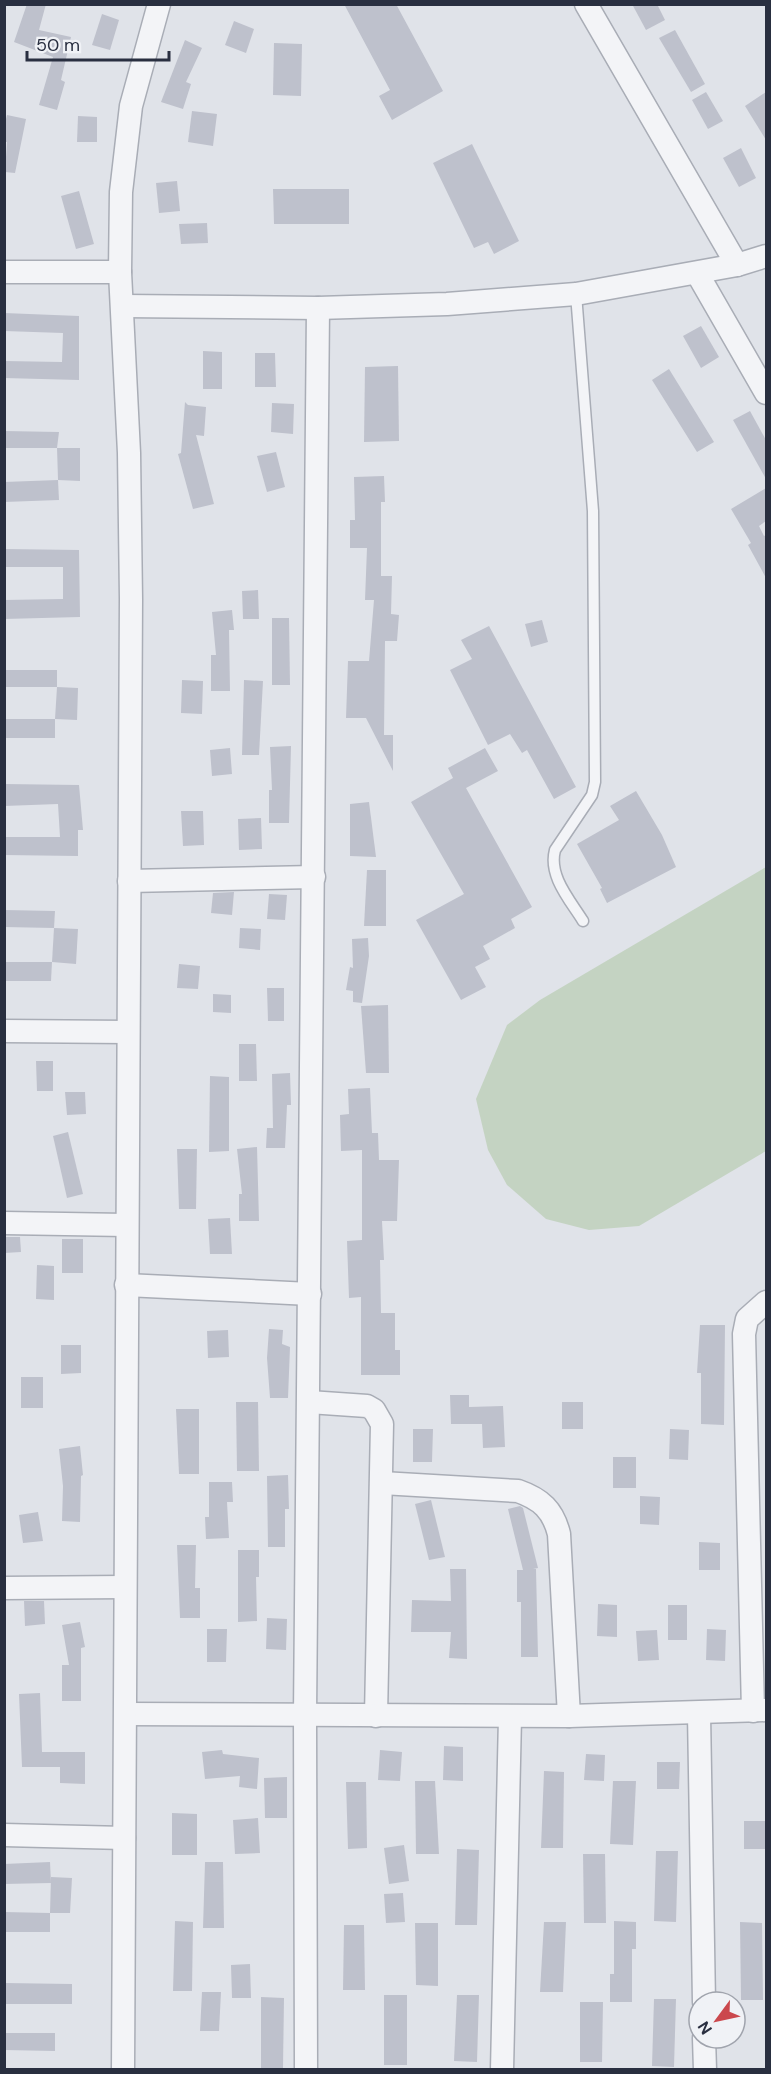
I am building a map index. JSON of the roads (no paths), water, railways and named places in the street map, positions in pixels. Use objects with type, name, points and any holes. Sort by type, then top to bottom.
[{"type":"street","points":[[123,2070],[130,476],[120,272],[124,150],[131,106],[159,4]]},
{"type":"street","points":[[586,4],[737,265]]},
{"type":"street","points":[[123,306],[318,308],[447,304],[576,294],[697,273],[737,265],[766,256]]},
{"type":"street","points":[[4,272],[120,272]]},
{"type":"street","points":[[697,273],[766,393]]},
{"type":"street","points":[[306,2070],[305,1716],[318,308]]},
{"type":"street","points":[[129,881],[314,877]]},
{"type":"street","points":[[4,1031],[128,1032]]},
{"type":"street","points":[[4,1223],[126,1225]]},
{"type":"street","points":[[126,1285],[310,1294]]},
{"type":"street","points":[[126,1714],[510,1717],[760,1711],[744,1334],[747,1319],[766,1302]]},
{"type":"street","points":[[309,1402],[356,1403],[374,1410],[382,1424],[376,1716]]},
{"type":"street","points":[[382,1483],[518,1491],[532,1496],[546,1506],[555,1519],[559,1534],[569,1716]]},
{"type":"street","points":[[4,1588],[124,1587]]},
{"type":"street","points":[[699,1714],[704,1990]]},
{"type":"street","points":[[502,2070],[510,1717]]},
{"type":"street","points":[[4,1835],[124,1838]]},
{"type":"street","points":[[704,2050],[705,2070]]},
{"type":"lane","points":[[576,294],[592,511],[595,782],[592,795],[555,850],[552,860],[555,874],[583,921]]}]
